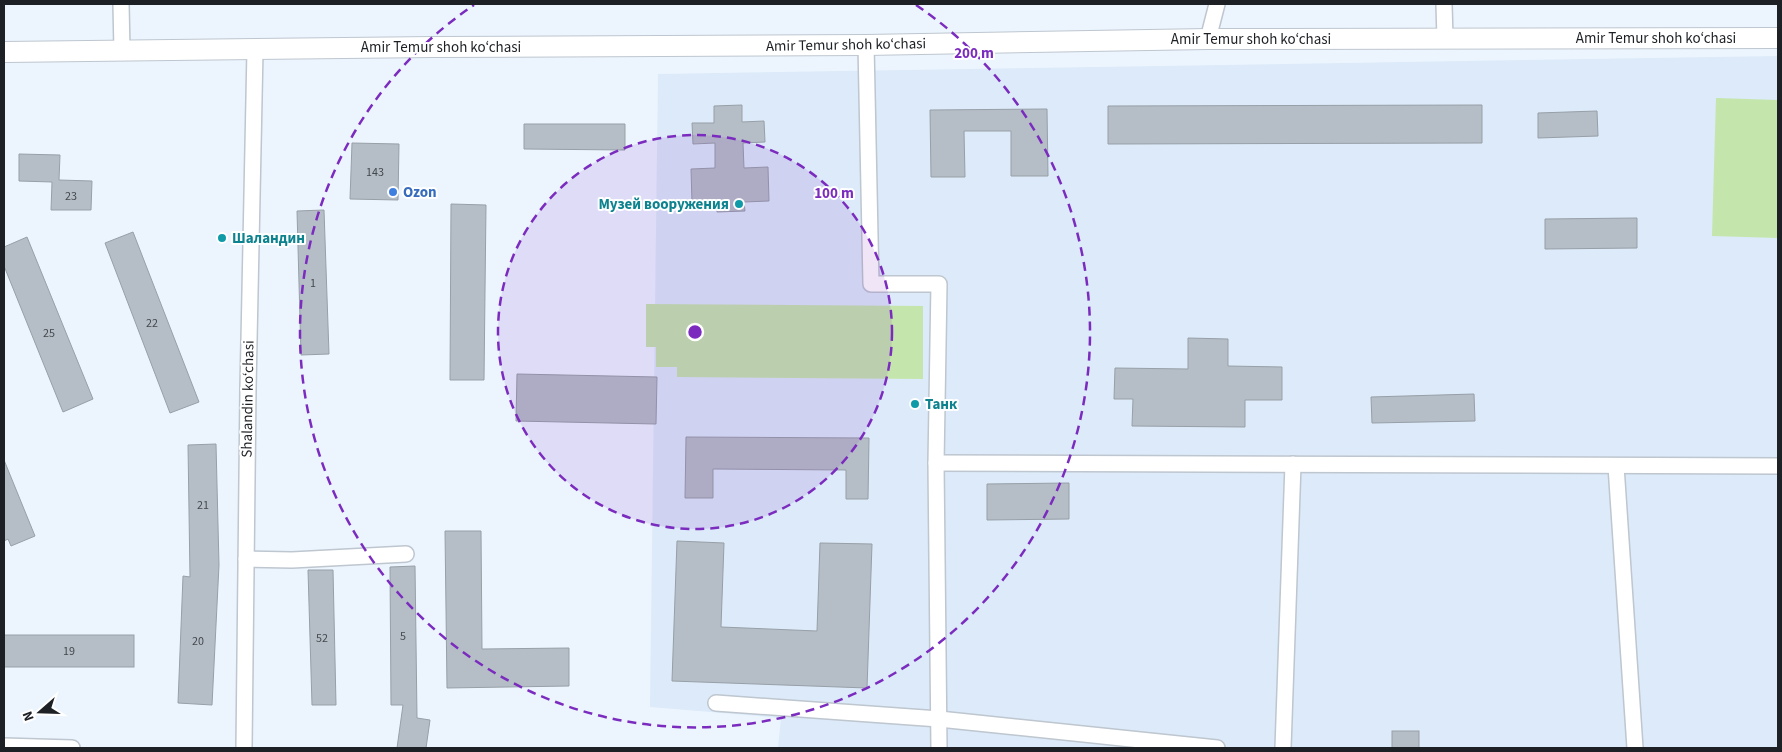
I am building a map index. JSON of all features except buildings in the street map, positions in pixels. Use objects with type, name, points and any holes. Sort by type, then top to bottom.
[{"type":"main road","name":"Amir Temur shoh ko‘chasi","points":[[4,52],[434,47],[866,45],[1208,39],[1778,38]]},
{"type":"street","points":[[121,4],[122,51]]},
{"type":"street","points":[[1208,39],[1217,4]]},
{"type":"street","points":[[1444,4],[1445,39]]},
{"type":"street","points":[[866,45],[871,284],[939,284],[936,463],[939,748]]},
{"type":"street","name":"Shalandin ko‘chasi","points":[[244,748],[255,50]]},
{"type":"street","points":[[936,463],[1778,466]]},
{"type":"street","points":[[1283,748],[1293,464]]},
{"type":"street","points":[[1616,466],[1635,748]]},
{"type":"street","points":[[246,559],[292,560],[406,554]]},
{"type":"street","points":[[716,702],[939,719],[1217,748]]},
{"type":"street","points":[[4,746],[72,748]]},
{"type":"shaded area","points":[[1778,56],[1778,748],[778,748],[781,718],[650,707],[658,74]]},
{"type":"green space","points":[[1716,98],[1778,100],[1778,238],[1712,236]]},
{"type":"green space","points":[[646,304],[923,306],[923,379],[677,377],[677,367],[656,367],[656,347],[646,347]]},
{"type":"place","name":"Ozon","points":[[393,192]]},
{"type":"place","name":"Музей вооружения","points":[[739,204]]},
{"type":"place","name":"Шаландин","points":[[222,238]]},
{"type":"place","name":"Танк","points":[[915,404]]}]
